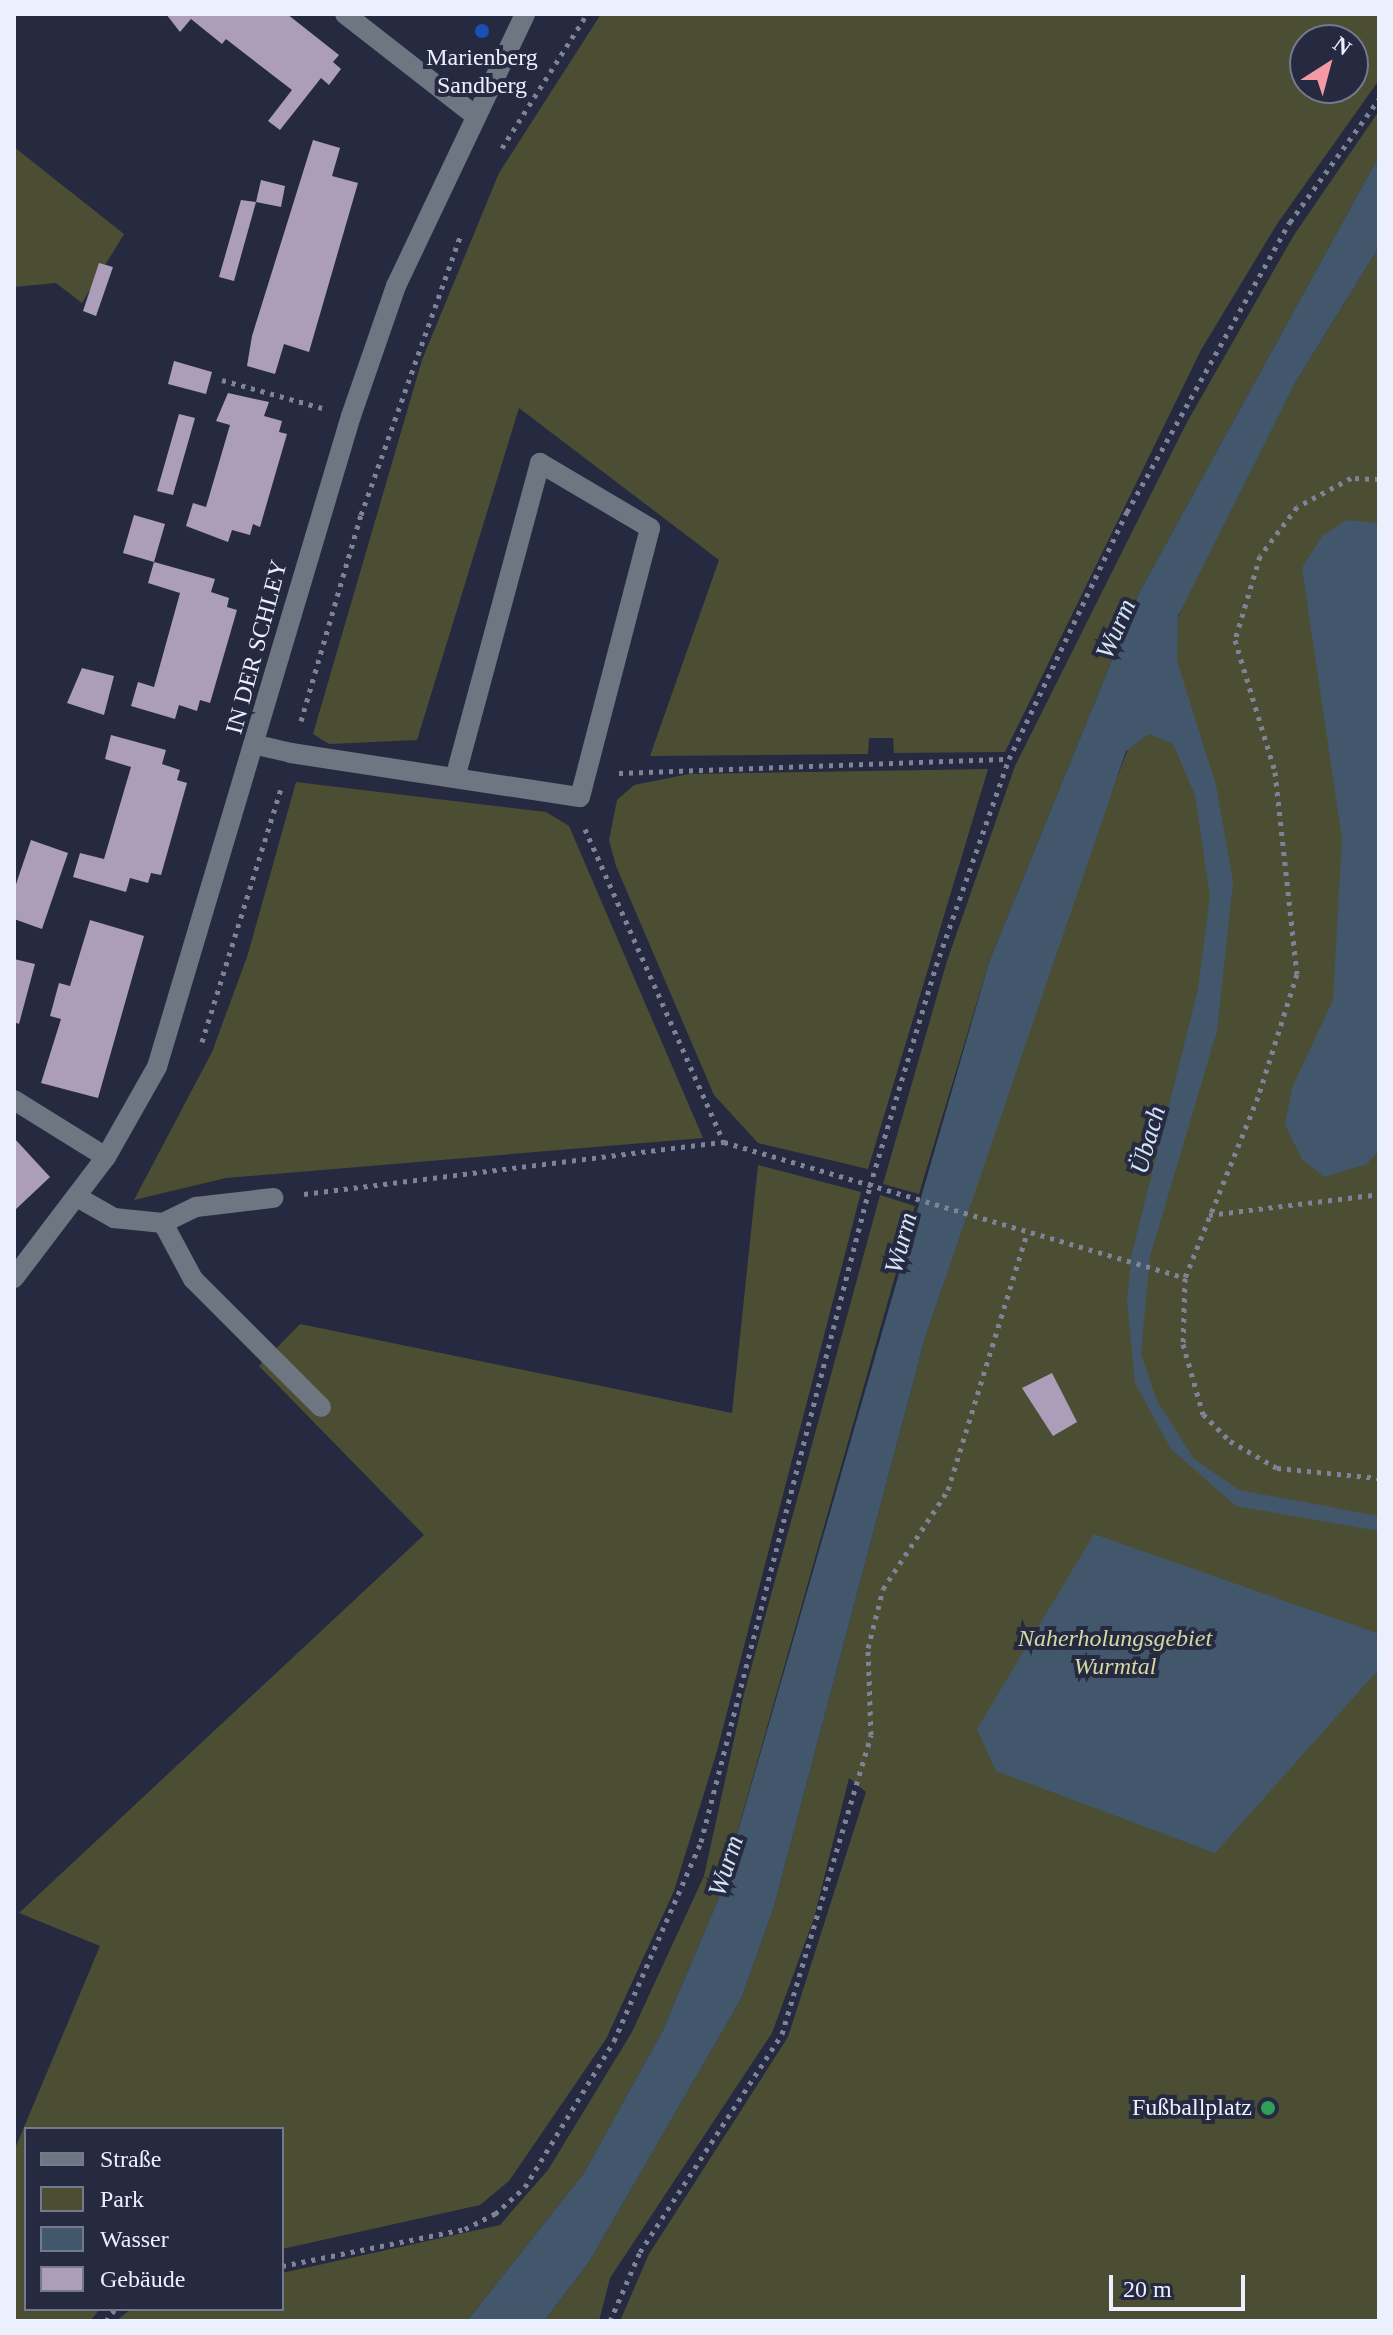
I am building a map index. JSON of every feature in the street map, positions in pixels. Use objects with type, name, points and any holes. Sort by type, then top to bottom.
[{"type":"street","points":[[345,14],[473,114]]},
{"type":"street","name":"IN DER SCHLEY","points":[[14,1278],[106,1157],[157,1067],[257,745],[351,416],[396,286],[473,114],[525,14]]},
{"type":"street","points":[[257,745],[291,753],[455,778],[580,797],[650,528],[540,463],[455,778]]},
{"type":"street","points":[[14,1100],[106,1157]]},
{"type":"street","points":[[77,1197],[114,1218],[163,1223],[196,1207],[273,1198]]},
{"type":"street","points":[[163,1223],[193,1279],[321,1407]]},
{"type":"path","points":[[497,158],[587,14]]},
{"type":"path","points":[[284,2266],[465,2229],[495,2214],[525,2187],[614,2041],[684,1892],[717,1788],[870,1186],[936,966],[1009,759],[1173,429],[1290,222],[1379,99]]},
{"type":"path","points":[[199,1050],[361,515],[464,225]]},
{"type":"path","points":[[222,380],[351,416]]},
{"type":"path","points":[[1379,479],[1351,478],[1297,507],[1260,556],[1235,640],[1275,772],[1292,876],[1297,974],[1258,1097],[1185,1278],[1183,1344],[1203,1414],[1277,1468],[1379,1478]]},
{"type":"path","points":[[724,1142],[583,822],[580,797],[620,772],[1009,759]]},
{"type":"path","points":[[273,1198],[724,1142],[1027,1234],[1185,1278]]},
{"type":"path","points":[[1208,1216],[1298,1204],[1355,1201],[1379,1194]]},
{"type":"path","points":[[610,2321],[640,2252],[782,2034],[871,1735],[868,1648],[883,1589],[948,1490],[1027,1234]]},
{"type":"green space","points":[[601,14],[1379,14],[1379,80],[1369,94],[1369,24],[1289,24],[1289,104],[1362,104],[1277,224],[1201,350],[1005,752],[894,753],[893,738],[869,738],[868,754],[650,756],[719,560],[519,408],[417,740],[329,744],[313,734],[422,360],[499,173]]},
{"type":"green space","points":[[1379,111],[1379,156],[1140,591],[989,962],[919,1194],[883,1184],[947,961],[1015,766],[1186,424],[1294,235]]},
{"type":"green space","points":[[14,147],[124,234],[82,303],[56,283],[14,287]]},
{"type":"green space","name":"Naherholungsgebiet Wurmtal","points":[[1379,247],[1379,2321],[620,2321],[649,2254],[788,2037],[866,1792],[849,1778],[814,1918],[772,2033],[610,2278],[599,2321],[544,2321],[589,2262],[741,1999],[773,1910],[925,1338],[1094,838],[1195,573],[1295,383]]},
{"type":"green space","points":[[988,769],[868,1169],[758,1143],[714,1095],[616,866],[609,840],[617,800],[634,785],[689,774]]},
{"type":"green space","points":[[296,782],[546,812],[569,826],[703,1138],[226,1178],[134,1200],[212,1052],[248,954]]},
{"type":"green space","points":[[758,1165],[861,1192],[717,1751],[674,1891],[606,2039],[509,2181],[480,2205],[284,2249],[284,2127],[24,2127],[100,1946],[19,1913],[424,1535],[259,1366],[300,1324],[732,1413]]},
{"type":"green space","points":[[880,1195],[915,1206],[718,1900],[662,2032],[584,2173],[467,2321],[116,2321],[128,2311],[284,2311],[284,2273],[500,2225],[548,2170],[632,2032],[704,1876],[744,1694]]},
{"type":"green space","points":[[24,2127],[24,2311],[98,2311],[90,2321],[14,2321],[14,2151]]},
{"type":"water","points":[[1379,156],[1379,247],[1295,383],[1178,616],[1177,661],[1216,785],[1233,882],[1217,1031],[1150,1256],[1141,1353],[1156,1399],[1194,1459],[1239,1490],[1379,1516],[1379,1531],[1236,1506],[1171,1449],[1135,1383],[1127,1300],[1132,1253],[1198,989],[1210,896],[1195,795],[1173,744],[1149,734],[1126,751],[925,1338],[773,1910],[741,1999],[589,2262],[544,2321],[467,2321],[584,2173],[662,2032],[718,1900],[989,962],[1140,591]]},
{"type":"water","points":[[1347,520],[1379,523],[1379,1150],[1367,1164],[1324,1177],[1302,1159],[1285,1125],[1292,1088],[1333,1000],[1342,839],[1302,568],[1322,536]]},
{"type":"water","points":[[1094,1534],[1379,1634],[1379,1669],[1215,1853],[996,1771],[977,1729]]},
{"type":"building","points":[[166,14],[287,14],[339,55],[333,62],[341,69],[329,85],[321,78],[280,130],[268,121],[292,90],[226,39],[222,44],[191,19],[180,32]]},
{"type":"building","points":[[313,140],[340,148],[332,176],[358,183],[309,352],[284,344],[275,374],[247,366],[252,336]]},
{"type":"building","points":[[261,180],[285,186],[281,207],[256,202]]},
{"type":"building","points":[[241,200],[256,202],[234,281],[219,277]]},
{"type":"building","points":[[99,263],[113,267],[96,316],[83,311]]},
{"type":"building","points":[[174,361],[212,372],[206,394],[168,384]]},
{"type":"building","points":[[228,393],[269,402],[264,416],[282,421],[279,432],[287,434],[260,527],[253,524],[250,535],[232,530],[228,542],[186,526],[193,503],[206,507],[230,425],[216,421]]},
{"type":"building","points":[[179,414],[195,418],[173,495],[157,491]]},
{"type":"building","points":[[134,515],[165,524],[154,562],[123,553]]},
{"type":"building","points":[[154,562],[215,579],[211,592],[229,598],[227,607],[237,610],[210,703],[200,700],[197,711],[179,705],[175,719],[131,706],[138,682],[154,687],[180,593],[148,583]]},
{"type":"building","points":[[82,668],[114,676],[104,715],[67,703]]},
{"type":"building","points":[[111,735],[166,750],[162,764],[180,770],[177,780],[187,783],[161,875],[151,873],[148,883],[130,878],[126,892],[73,877],[80,853],[104,859],[131,767],[105,759]]},
{"type":"building","points":[[31,840],[68,853],[42,929],[14,919],[14,890]]},
{"type":"building","points":[[90,920],[144,936],[98,1098],[41,1083],[61,1019],[50,1016],[59,983],[70,986]]},
{"type":"building","points":[[14,959],[35,964],[19,1024],[14,1022]]},
{"type":"building","points":[[14,1138],[50,1177],[14,1211]]},
{"type":"building","points":[[1052,1373],[1077,1422],[1053,1436],[1022,1388]]},
{"type":"place","name":"Marienberg Sandberg","points":[[482,31]]},
{"type":"place","name":"Fußballplatz","points":[[1268,2108]]},
{"type":"water label","name":"Wurm","points":[[1116,629]]},
{"type":"water label","name":"Übach","points":[[1148,1140]]},
{"type":"water label","name":"Wurm","points":[[901,1243]]},
{"type":"water label","name":"Wurm","points":[[726,1866]]}]
